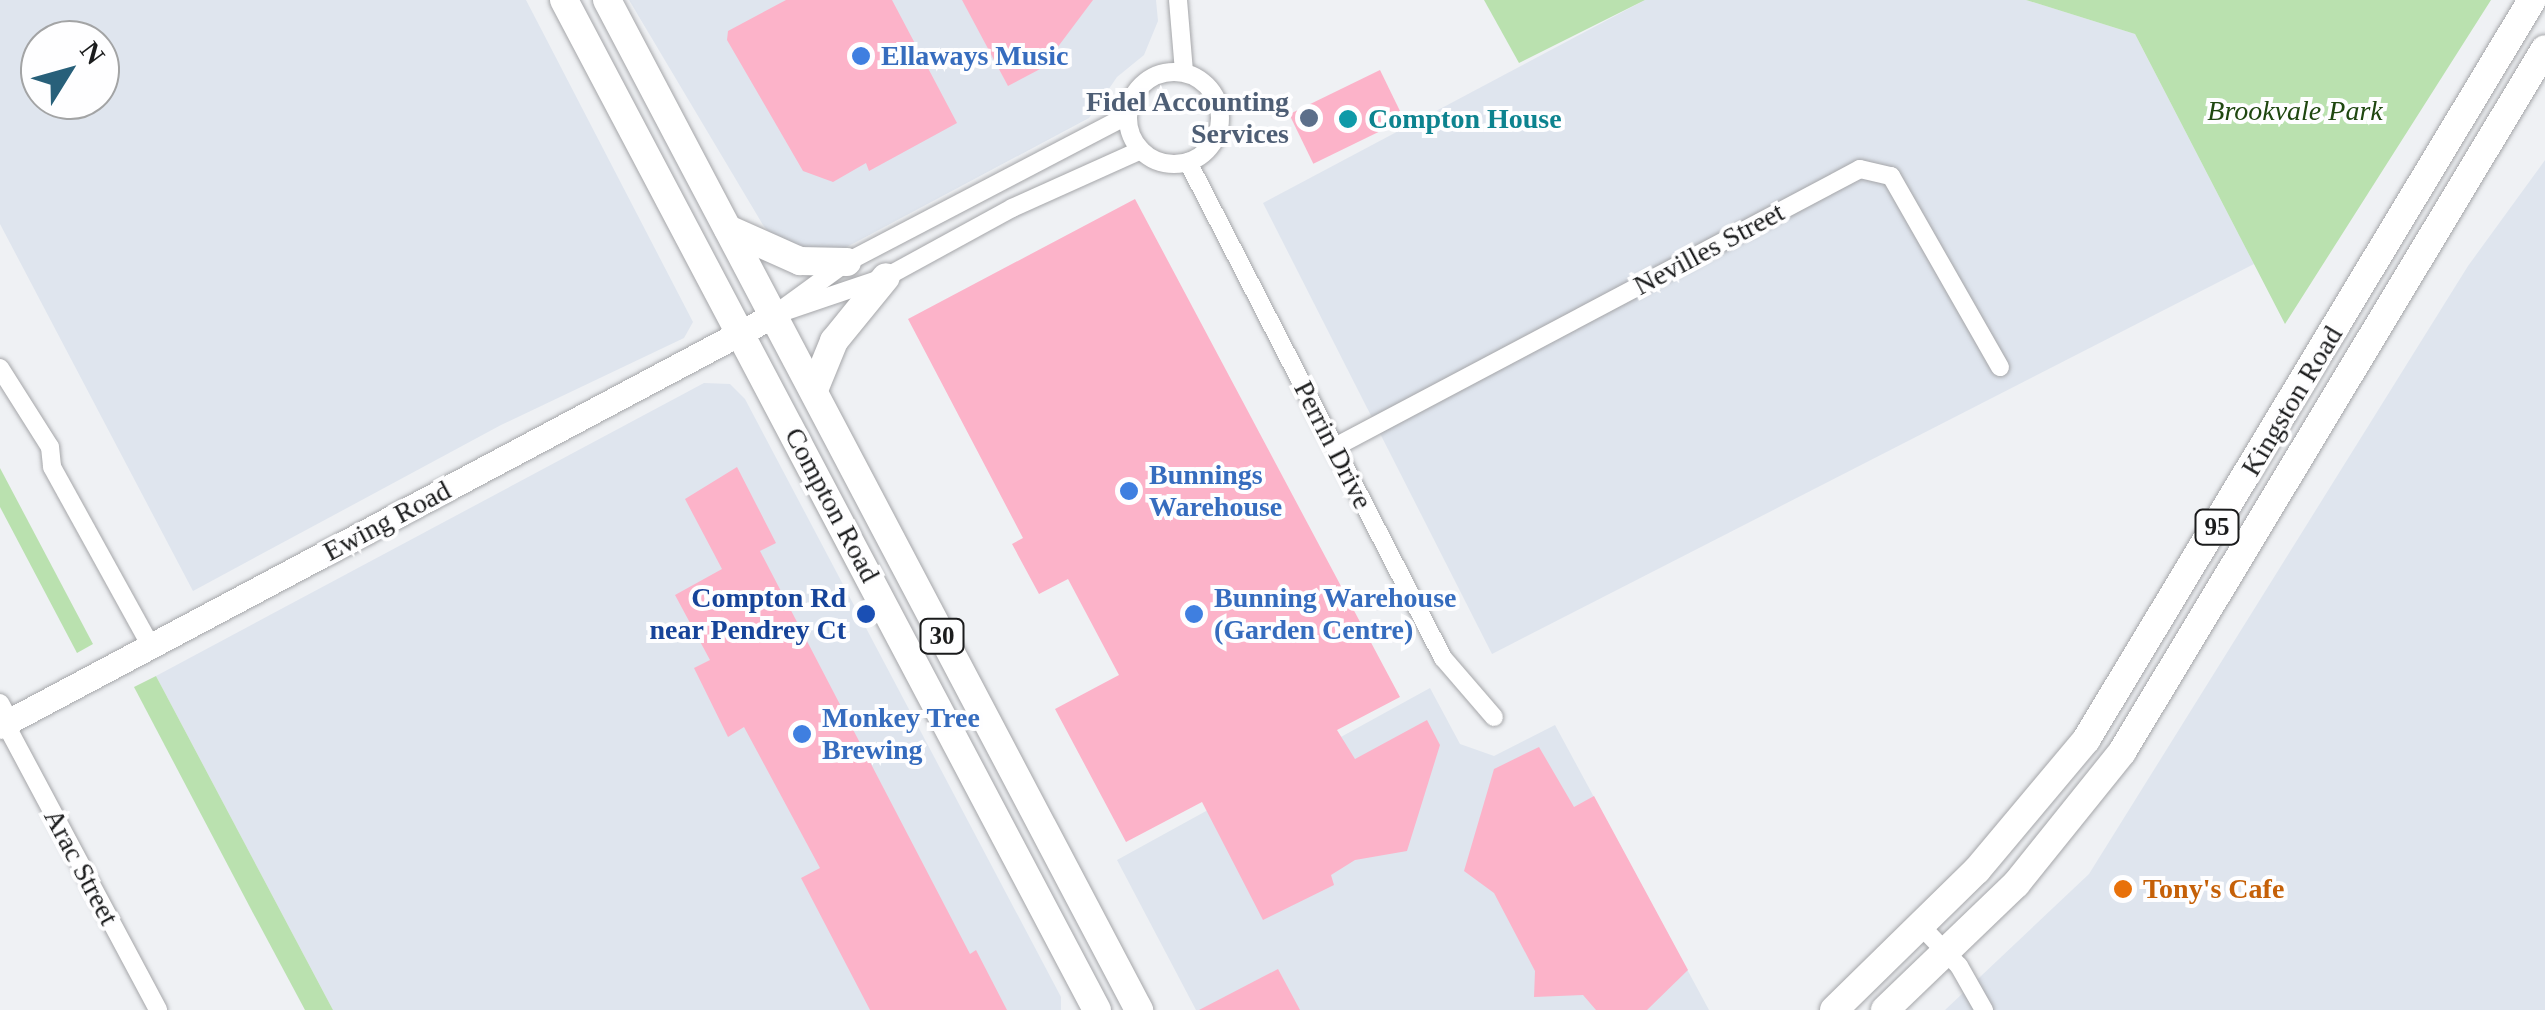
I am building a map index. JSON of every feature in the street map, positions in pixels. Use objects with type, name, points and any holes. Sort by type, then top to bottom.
[{"type":"main road","name":"Compton Road","points":[[564,0],[1098,1010]]},
{"type":"main road","name":"Compton Road","points":[[607,0],[1140,1010]]},
{"type":"main road","name":"Kingston Road","points":[[1834,1010],[1922,926],[2021,822],[2102,717],[2534,12]]},
{"type":"main road","name":"Kingston Road","points":[[1885,1010],[2061,834],[2122,752],[2545,48]]},
{"type":"main road","points":[[728,229],[800,261],[848,262]]},
{"type":"main road","points":[[814,390],[834,342],[886,277]]},
{"type":"main road","name":"Ewing Road","points":[[4,719],[151,646],[774,316]]},
{"type":"street","points":[[1178,0],[1184,72]]},
{"type":"street","points":[[1184,72],[1209,87],[1221,114],[1214,142],[1188,162],[1161,162],[1141,150],[1128,115],[1150,78],[1184,72]]},
{"type":"street","name":"Ewing Road","points":[[774,316],[848,262],[1128,115]]},
{"type":"street","name":"Ewing Road","points":[[774,316],[886,277],[1030,199],[1141,150]]},
{"type":"street","name":"Perrin Drive","points":[[1188,162],[1443,658],[1494,716]]},
{"type":"street","name":"Nevilles Street","points":[[1335,447],[1860,168],[1891,176],[2000,367]]},
{"type":"street","points":[[0,368],[50,447],[52,467],[151,646]]},
{"type":"street","name":"Arac Street","points":[[4,719],[158,1010]]},
{"type":"street","points":[[1922,926],[1946,951],[1984,1010]]},
{"type":"shaded area","points":[[0,0],[526,0],[693,322],[684,338],[501,425],[193,591],[0,224]]},
{"type":"shaded area","points":[[629,0],[1156,0],[1158,21],[1144,55],[1117,77],[1089,118],[828,257],[773,237],[763,225]]},
{"type":"shaded area","points":[[1645,0],[2026,0],[2135,34],[2254,264],[1492,654],[1263,203]]},
{"type":"shaded area","points":[[2545,160],[2545,1010],[1945,1010],[2089,874],[2468,266]]},
{"type":"shaded area","points":[[704,383],[730,384],[745,399],[1061,997],[1061,1010],[333,1010],[156,676]]},
{"type":"shaded area","points":[[1430,688],[1460,744],[1494,756],[1555,725],[1709,1010],[1196,1010],[1117,860]]},
{"type":"green space","points":[[1484,0],[1645,0],[1519,63]]},
{"type":"green space","name":"Brookvale Park","points":[[2026,0],[2491,0],[2285,324],[2135,34]]},
{"type":"green space","points":[[0,468],[93,644],[77,653],[0,507]]},
{"type":"green space","points":[[156,676],[333,1010],[305,1010],[253,913],[134,687]]},
{"type":"building","points":[[786,0],[892,0],[957,123],[869,171],[866,163],[833,182],[803,171],[727,40],[728,31]]},
{"type":"building","points":[[962,0],[1093,0],[1042,68],[1008,86]]},
{"type":"building","name":"Compton House","points":[[1380,70],[1404,119],[1313,164],[1289,114]]},
{"type":"building","points":[[1135,199],[1400,697],[1337,730],[1355,759],[1427,720],[1440,745],[1407,851],[1355,860],[1331,875],[1334,885],[1263,920],[1202,802],[1126,842],[1055,709],[1119,675],[1068,579],[1039,594],[1012,544],[1023,538],[908,319]]},
{"type":"building","points":[[737,467],[776,543],[760,551],[970,954],[976,950],[1007,1010],[870,1010],[801,878],[820,868],[744,727],[728,737],[694,668],[710,660],[675,595],[722,569],[685,499]]},
{"type":"building","points":[[1539,747],[1574,807],[1594,796],[1688,970],[1647,1010],[1596,1010],[1583,995],[1534,997],[1535,971],[1494,893],[1464,871],[1494,769]]},
{"type":"building","points":[[1278,969],[1300,1010],[1199,1010]]},
{"type":"place","name":"Ellaways Music","points":[[861,56]]},
{"type":"place","name":"Fidel Accounting Services","points":[[1309,118]]},
{"type":"place","name":"Compton House","points":[[1348,119]]},
{"type":"place","name":"Bunnings Warehouse","points":[[1129,491]]},
{"type":"place","name":"Compton Rd near Pendrey Ct","points":[[866,614]]},
{"type":"place","name":"Bunning Warehouse (Garden Centre)","points":[[1194,614]]},
{"type":"place","name":"Monkey Tree Brewing","points":[[802,734]]},
{"type":"place","name":"Tony's Cafe","points":[[2123,889]]}]
